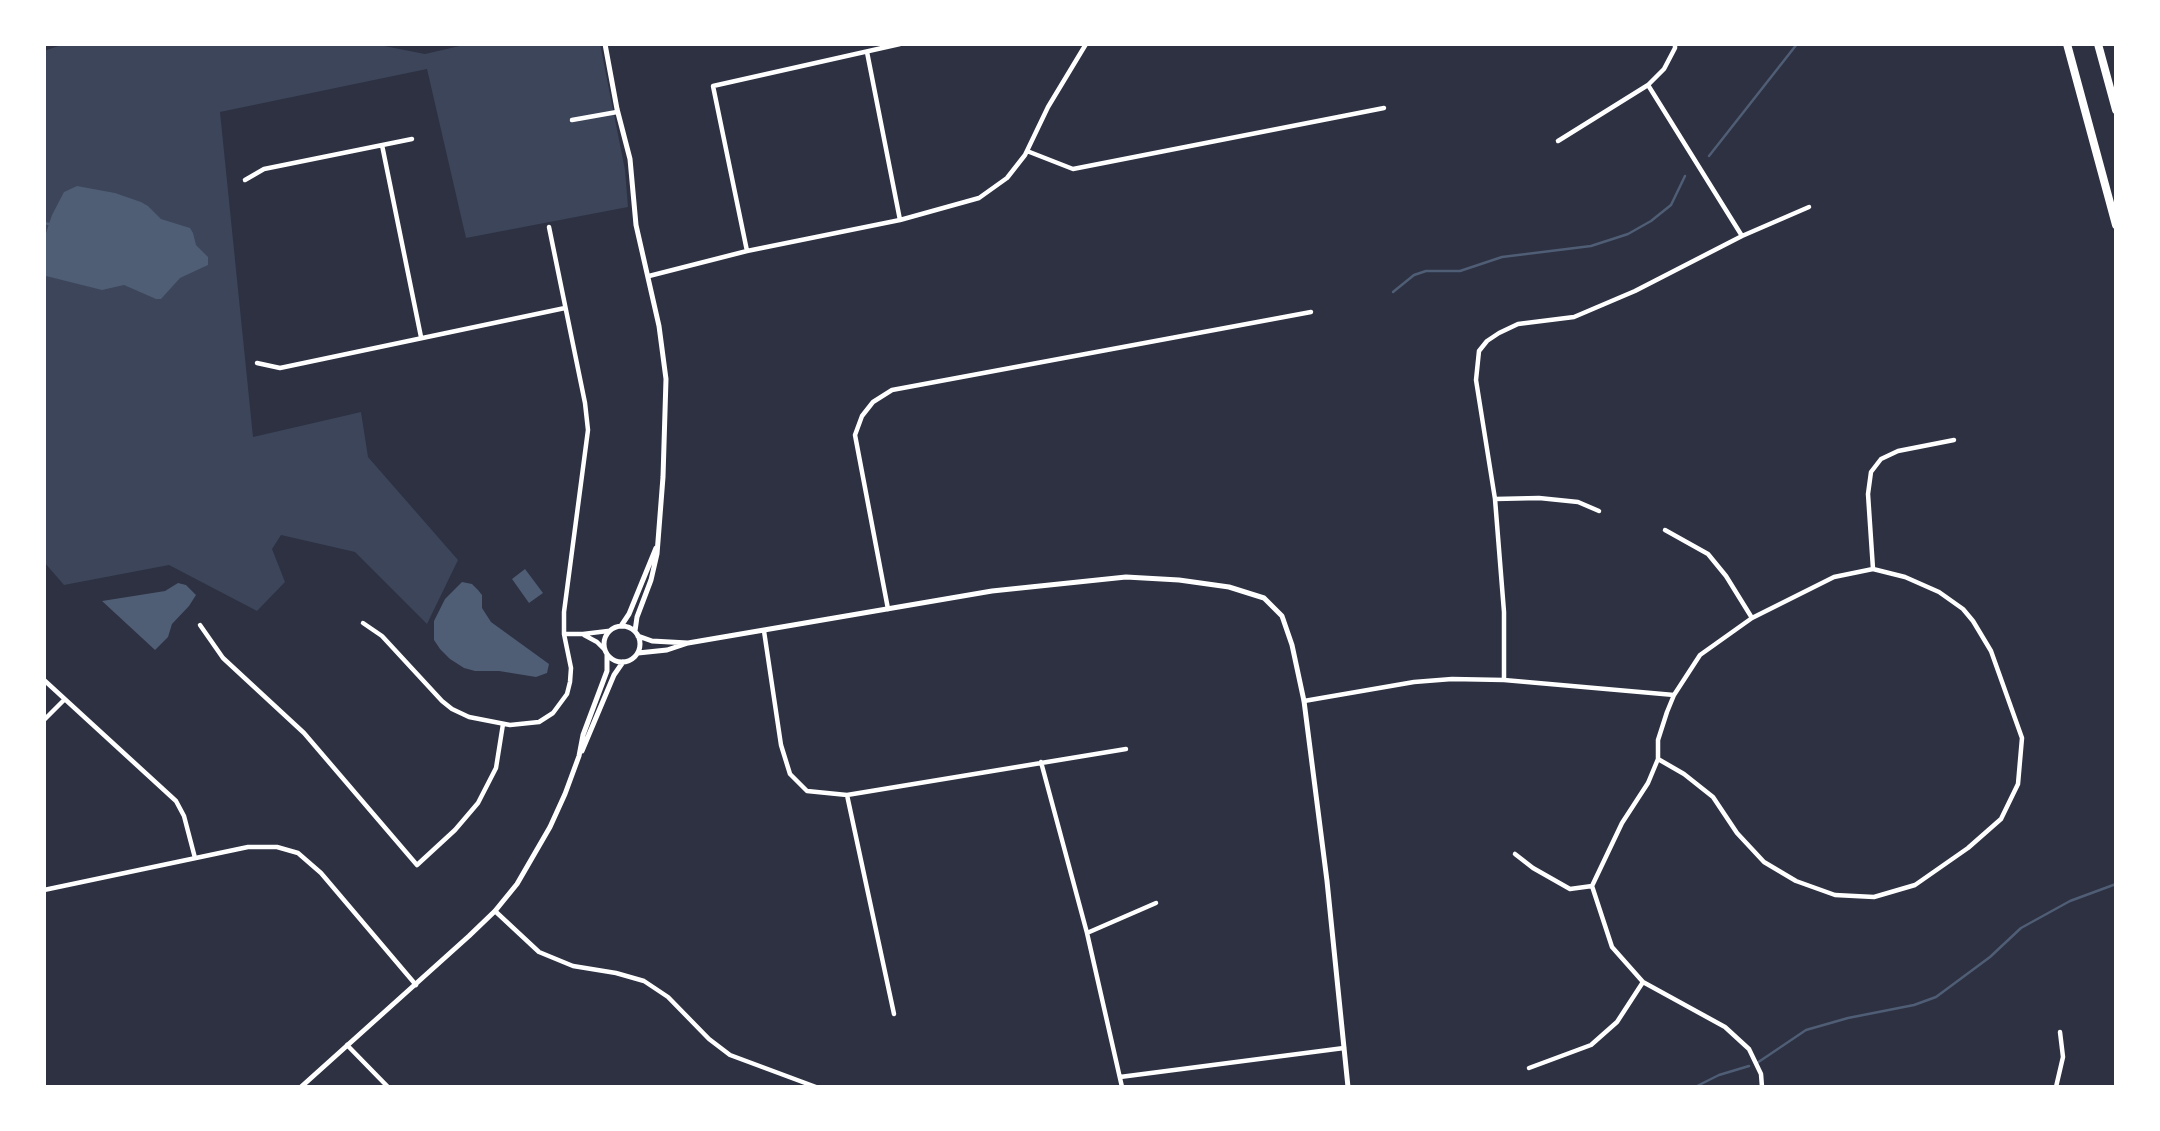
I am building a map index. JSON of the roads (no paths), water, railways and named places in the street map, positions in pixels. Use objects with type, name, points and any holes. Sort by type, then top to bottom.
[{"type":"highway","points":[[2067,44],[2116,225]]},
{"type":"highway","points":[[2098,44],[2116,110]]},
{"type":"street","points":[[605,44],[617,111],[630,159],[636,225],[663,347],[666,399],[657,554],[651,580],[637,617],[636,633],[640,641],[638,653]]},
{"type":"street","points":[[747,251],[713,86],[900,44]]},
{"type":"street","points":[[649,276],[747,251],[900,220],[979,198],[1007,178],[1027,151],[1048,107],[1084,44]]},
{"type":"street","points":[[1558,141],[1648,85],[1664,69],[1675,44]]},
{"type":"street","points":[[867,52],[900,220]]},
{"type":"street","points":[[1648,85],[1742,236]]},
{"type":"street","points":[[1027,151],[1073,169],[1384,108]]},
{"type":"street","points":[[572,120],[617,111]]},
{"type":"street","points":[[245,180],[264,169],[412,139]]},
{"type":"street","points":[[382,145],[421,337]]},
{"type":"street","points":[[1504,680],[1504,612],[1495,499],[1476,380],[1479,351],[1487,341],[1518,324],[1574,317],[1635,291],[1742,236],[1809,207]]},
{"type":"street","points":[[363,623],[382,636],[432,692],[452,709],[469,717],[510,725],[539,722],[562,703],[570,682],[564,612],[588,430],[549,228]]},
{"type":"street","points":[[257,363],[279,368],[565,308]]},
{"type":"street","points":[[888,609],[855,435],[862,416],[873,402],[892,390],[1311,312]]},
{"type":"street","points":[[1873,569],[1868,494],[1871,472],[1881,459],[1898,451],[1954,440]]},
{"type":"street","points":[[1495,499],[1552,499],[1578,502],[1599,511]]},
{"type":"street","points":[[1665,530],[1708,554],[1726,576],[1752,618]]},
{"type":"street","points":[[564,634],[608,631],[621,626],[633,605],[657,545]]},
{"type":"street","points":[[1658,759],[1684,774],[1713,797],[1737,833],[1764,862],[1796,881],[1835,895],[1874,898],[1915,885],[1968,848],[2001,819],[2018,784],[2022,738],[2009,696],[1991,651],[1963,609],[1939,592],[1905,577],[1873,569],[1834,578],[1752,618],[1700,655],[1674,695],[1658,740],[1658,759],[1648,783],[1622,823],[1592,886],[1612,947],[1643,982],[1725,1027],[1749,1049],[1761,1074],[1762,1087]]},
{"type":"street","points":[[583,634],[597,642],[611,659],[623,662],[638,653],[667,650],[688,643],[992,591],[1126,577],[1179,580],[1229,587],[1264,598],[1282,616],[1292,645],[1304,701],[1327,881],[1348,1087]]},
{"type":"street","points":[[200,625],[223,658],[304,733],[418,865],[455,830],[478,803],[496,768],[503,724]]},
{"type":"street","points":[[621,626],[652,641],[688,643]]},
{"type":"street","points":[[579,757],[583,735],[607,671],[603,643],[608,631]]},
{"type":"street","points":[[764,631],[780,745],[790,774],[807,791],[847,795],[1126,749]]},
{"type":"street","points":[[301,1087],[495,911],[526,870],[562,804],[614,675],[623,662]]},
{"type":"street","points":[[1304,701],[1415,682],[1452,679],[1504,680],[1674,695]]},
{"type":"street","points":[[44,680],[176,801],[184,816],[195,858]]},
{"type":"street","points":[[44,720],[64,700]]},
{"type":"street","points":[[1041,762],[1087,933],[1122,1087]]},
{"type":"street","points":[[847,795],[894,1014]]},
{"type":"street","points":[[44,890],[248,847],[276,847],[298,853],[321,873],[416,985]]},
{"type":"street","points":[[1516,854],[1533,868],[1570,889],[1592,886]]},
{"type":"street","points":[[1087,933],[1156,903]]},
{"type":"street","points":[[495,911],[539,952],[573,966],[644,981],[668,997],[709,1039],[730,1055],[816,1087]]},
{"type":"street","points":[[1529,1068],[1591,1045],[1616,1022],[1643,982]]},
{"type":"street","points":[[2056,1087],[2063,1058],[2060,1032]]},
{"type":"street","points":[[347,1045],[388,1087]]},
{"type":"street","points":[[1120,1077],[1343,1048]]},
{"type":"waterway","points":[[1709,156],[1797,44]]},
{"type":"waterway","points":[[1393,292],[1414,275],[1426,271],[1460,271],[1502,257],[1591,246],[1628,234],[1671,205],[1685,176]]},
{"type":"waterway","points":[[44,223],[49,224]]},
{"type":"waterway","points":[[1757,1063],[1806,1030],[1848,1018],[1914,1005],[1936,997],[1990,957],[2021,928],[2070,901],[2116,884]]},
{"type":"waterway","points":[[1695,1087],[1719,1075],[1749,1066]]}]
